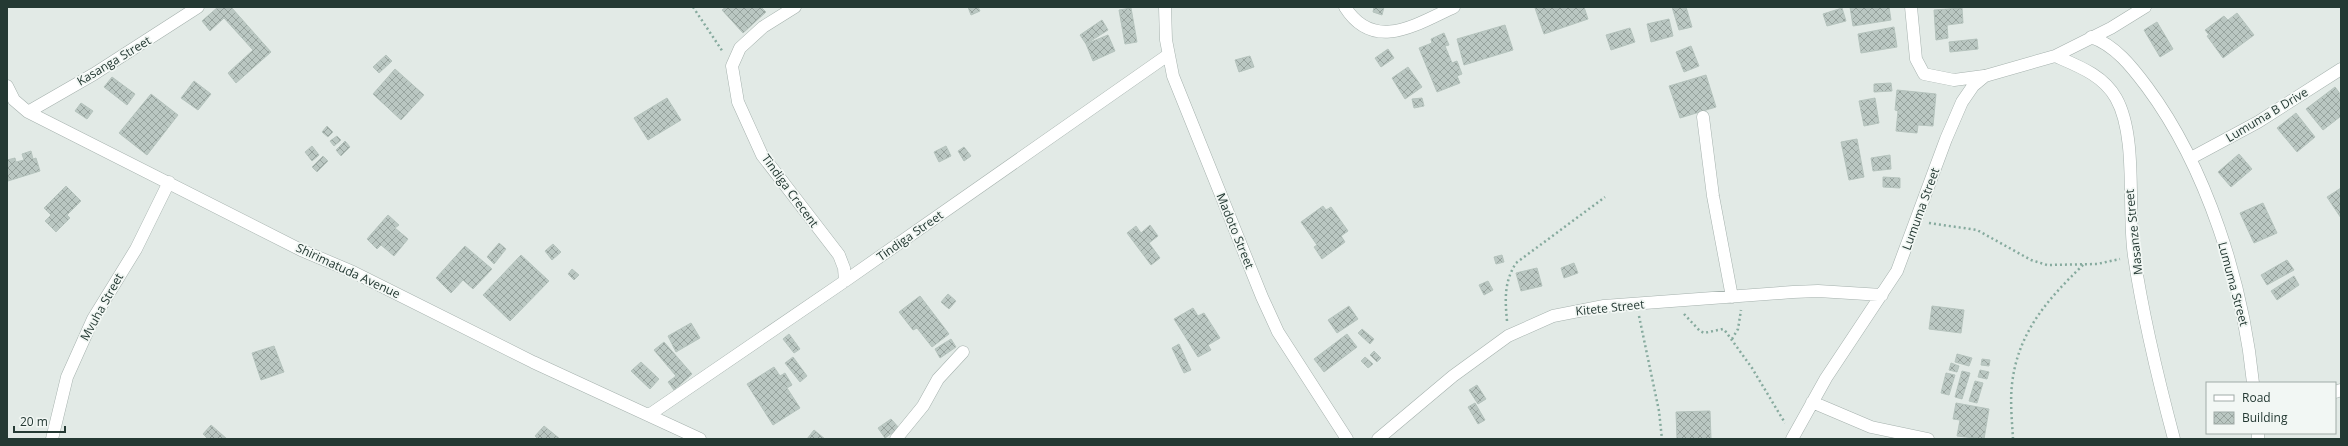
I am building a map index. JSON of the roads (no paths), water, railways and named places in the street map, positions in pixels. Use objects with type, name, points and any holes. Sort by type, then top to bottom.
[{"type":"street","name":"Kasanga Street","points":[[28,112],[94,74],[198,7]]},
{"type":"street","name":"Tindiga Crecent","points":[[795,7],[763,27],[740,48],[732,66],[738,102],[762,155],[839,255],[844,268],[845,281]]},
{"type":"street","name":"Madoto Street","points":[[1166,7],[1168,55],[1173,76],[1278,332],[1347,439]]},
{"type":"street","points":[[1345,7],[1352,17],[1370,31],[1390,33],[1413,26],[1454,7]]},
{"type":"street","points":[[1911,7],[1916,59],[1924,74],[1954,80],[1985,76]]},
{"type":"street","name":"Lumuma Street","points":[[1793,437],[1812,402],[1859,326],[1882,296],[1897,271],[1962,102],[1973,86],[1985,76],[2055,56],[2145,7]]},
{"type":"street","name":"Lumuma Street","points":[[2091,37],[2104,41],[2134,70],[2168,116],[2191,158],[2204,188],[2236,285],[2244,316],[2253,382]]},
{"type":"street","name":"Tindiga Street","points":[[649,415],[845,281],[1168,55]]},
{"type":"street","name":"Masanze Street","points":[[2055,56],[2089,71],[2116,97],[2122,110],[2128,148],[2134,255],[2159,384],[2174,439]]},
{"type":"street","name":"Lumuma B Drive","points":[[2191,158],[2258,122],[2341,69]]},
{"type":"street","name":"Shirimatuda Avenue","points":[[7,86],[11,102],[28,112],[301,250],[352,272],[533,362],[700,439]]},
{"type":"street","points":[[1703,117],[1713,196],[1737,296]]},
{"type":"street","name":"Mvuha Street","points":[[52,439],[67,377],[93,319],[136,249],[169,182]]},
{"type":"street","name":"Kitete Street","points":[[1378,439],[1453,376],[1508,336],[1532,324],[1575,311],[1637,304],[1818,291],[1882,296]]},
{"type":"street","points":[[896,439],[923,406],[938,379],[964,352]]},
{"type":"street","points":[[1812,402],[1871,427],[1928,439]]}]
